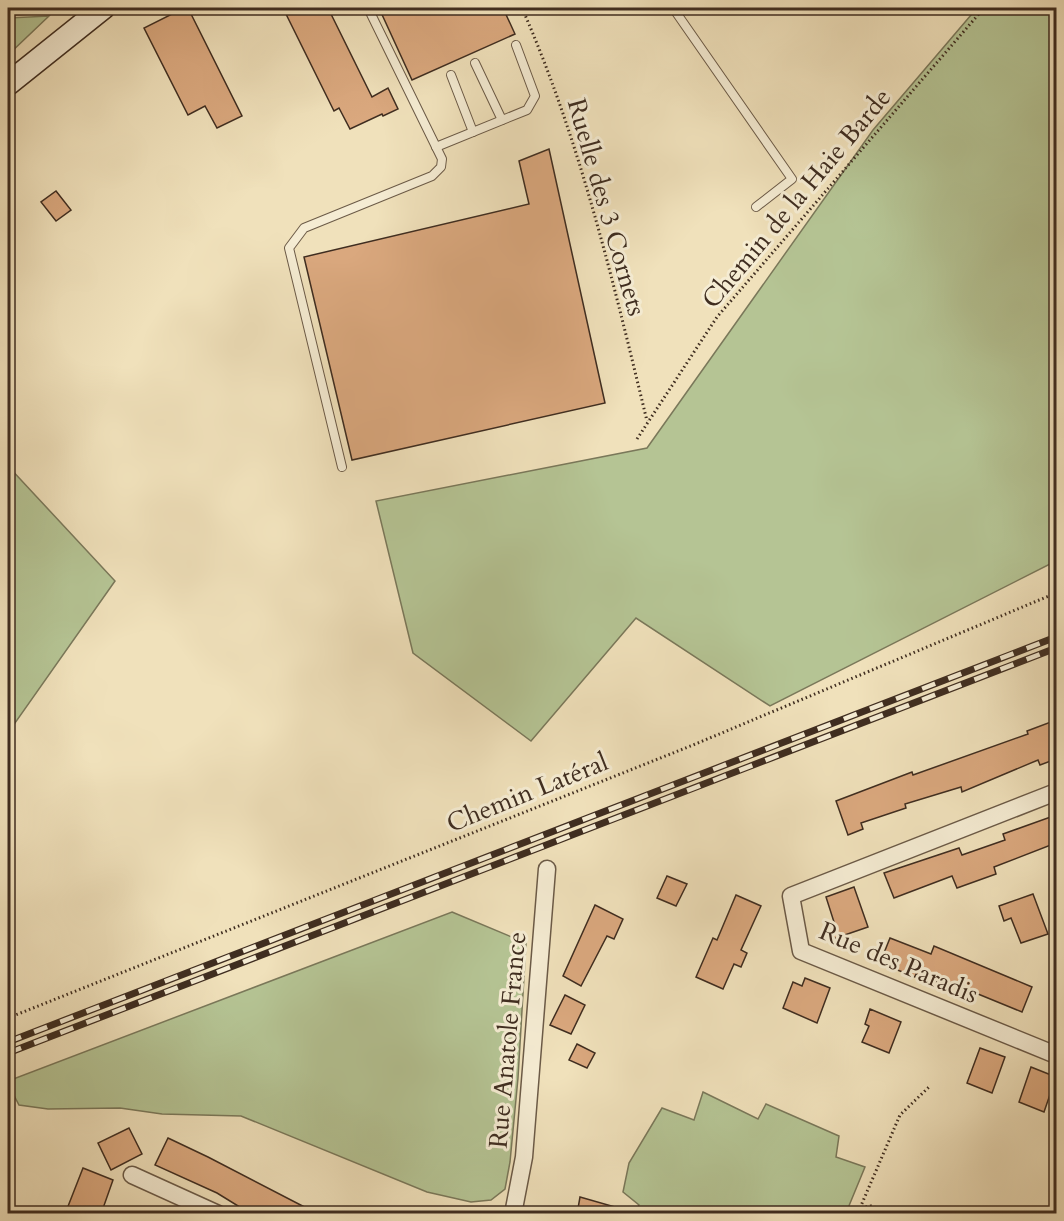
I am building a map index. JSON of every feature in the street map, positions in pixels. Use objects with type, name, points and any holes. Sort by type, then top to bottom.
[{"type":"main road","points":[[8,84],[74,13],[102,8]]},
{"type":"street","name":"Rue des Paradis","points":[[1056,792],[791,896],[801,951],[1056,1055]]},
{"type":"street","name":"Rue Anatole France","points":[[513,1214],[524,1157],[547,869]]},
{"type":"street","points":[[132,1175],[218,1214]]},
{"type":"lane","points":[[342,467],[289,248],[304,228],[432,176],[441,167],[442,159],[368,8]]},
{"type":"lane","points":[[673,8],[792,179],[756,207]]},
{"type":"lane","points":[[8,11],[74,13]]},
{"type":"lane","points":[[436,147],[527,110],[535,96],[516,45]]},
{"type":"lane","points":[[475,63],[502,120]]},
{"type":"lane","points":[[451,75],[473,132]]},
{"type":"path","name":"Ruelle des 3 Cornets","points":[[522,8],[580,163],[614,282],[647,421]]},
{"type":"path","name":"Chemin de la Haie Barde","points":[[637,440],[647,421],[717,317],[984,8]]},
{"type":"path","name":"Chemin Latéral","points":[[8,1018],[693,745],[1056,594]]},
{"type":"path","points":[[855,1214],[860,1208],[900,1114],[930,1086]]},
{"type":"path","points":[[860,1208],[871,1206],[895,1214]]},
{"type":"green space","points":[[977,8],[1056,8],[1056,561],[770,706],[636,618],[531,741],[413,653],[376,501],[647,448],[873,130]]},
{"type":"green space","points":[[49,16],[8,55],[8,18]]},
{"type":"green space","points":[[8,466],[115,581],[8,733]]},
{"type":"green space","points":[[452,912],[526,943],[518,1078],[510,1162],[505,1189],[491,1200],[471,1202],[427,1192],[241,1116],[162,1114],[120,1108],[48,1109],[19,1105],[8,1084],[8,1081]]},
{"type":"green space","points":[[703,1092],[758,1119],[766,1104],[839,1136],[836,1157],[865,1167],[846,1213],[635,1213],[639,1205],[623,1192],[629,1163],[662,1108],[694,1120]]},
{"type":"building","points":[[188,8],[242,116],[217,128],[205,106],[188,115],[144,28]]},
{"type":"building","points":[[283,8],[328,8],[372,97],[388,88],[398,109],[350,129],[339,108],[334,111]]},
{"type":"building","points":[[379,8],[503,8],[515,34],[412,80]]},
{"type":"building","points":[[549,149],[605,403],[352,460],[304,257],[529,204],[519,161]]},
{"type":"building","points":[[56,191],[71,210],[56,221],[41,202]]},
{"type":"building","points":[[1056,720],[1056,759],[1040,765],[1038,760],[962,792],[961,787],[905,804],[906,808],[861,823],[863,829],[848,835],[836,801],[912,772],[913,775],[1028,734],[1027,731]]},
{"type":"building","points":[[1056,815],[1056,843],[994,867],[996,874],[957,888],[952,876],[894,898],[884,873],[959,848],[962,855],[1005,840],[1003,834]]},
{"type":"building","points":[[667,876],[687,884],[676,906],[657,898]]},
{"type":"building","points":[[854,887],[868,927],[833,939],[828,924],[834,922],[826,897]]},
{"type":"building","points":[[1033,894],[1048,934],[1021,943],[1011,918],[1004,921],[999,906]]},
{"type":"building","points":[[736,895],[761,906],[741,950],[747,953],[741,967],[734,964],[723,989],[696,977],[713,938],[717,940]]},
{"type":"building","points":[[595,905],[623,919],[614,939],[607,936],[581,986],[563,976]]},
{"type":"building","points":[[890,938],[931,954],[934,946],[1032,987],[1022,1012],[939,978],[937,982],[916,974],[915,977],[880,963]]},
{"type":"building","points":[[805,978],[830,988],[817,1023],[783,1008],[793,982],[802,986]]},
{"type":"building","points":[[565,995],[585,1005],[571,1034],[550,1025]]},
{"type":"building","points":[[870,1009],[901,1022],[889,1053],[862,1042],[869,1026],[865,1024]]},
{"type":"building","points":[[577,1044],[595,1053],[587,1068],[569,1060]]},
{"type":"building","points":[[980,1048],[1005,1057],[992,1093],[967,1083]]},
{"type":"building","points":[[1031,1067],[1056,1077],[1044,1112],[1019,1102]]},
{"type":"building","points":[[129,1128],[142,1154],[111,1170],[98,1143]]},
{"type":"building","points":[[168,1138],[318,1214],[251,1214],[217,1193],[155,1165]]},
{"type":"building","points":[[83,1168],[113,1180],[101,1214],[65,1214]]},
{"type":"building","points":[[580,1197],[622,1209],[621,1214],[577,1214]]},
{"type":"railway","points":[[8,1042],[1056,637]]},
{"type":"railway","points":[[8,1053],[1056,648]]}]
